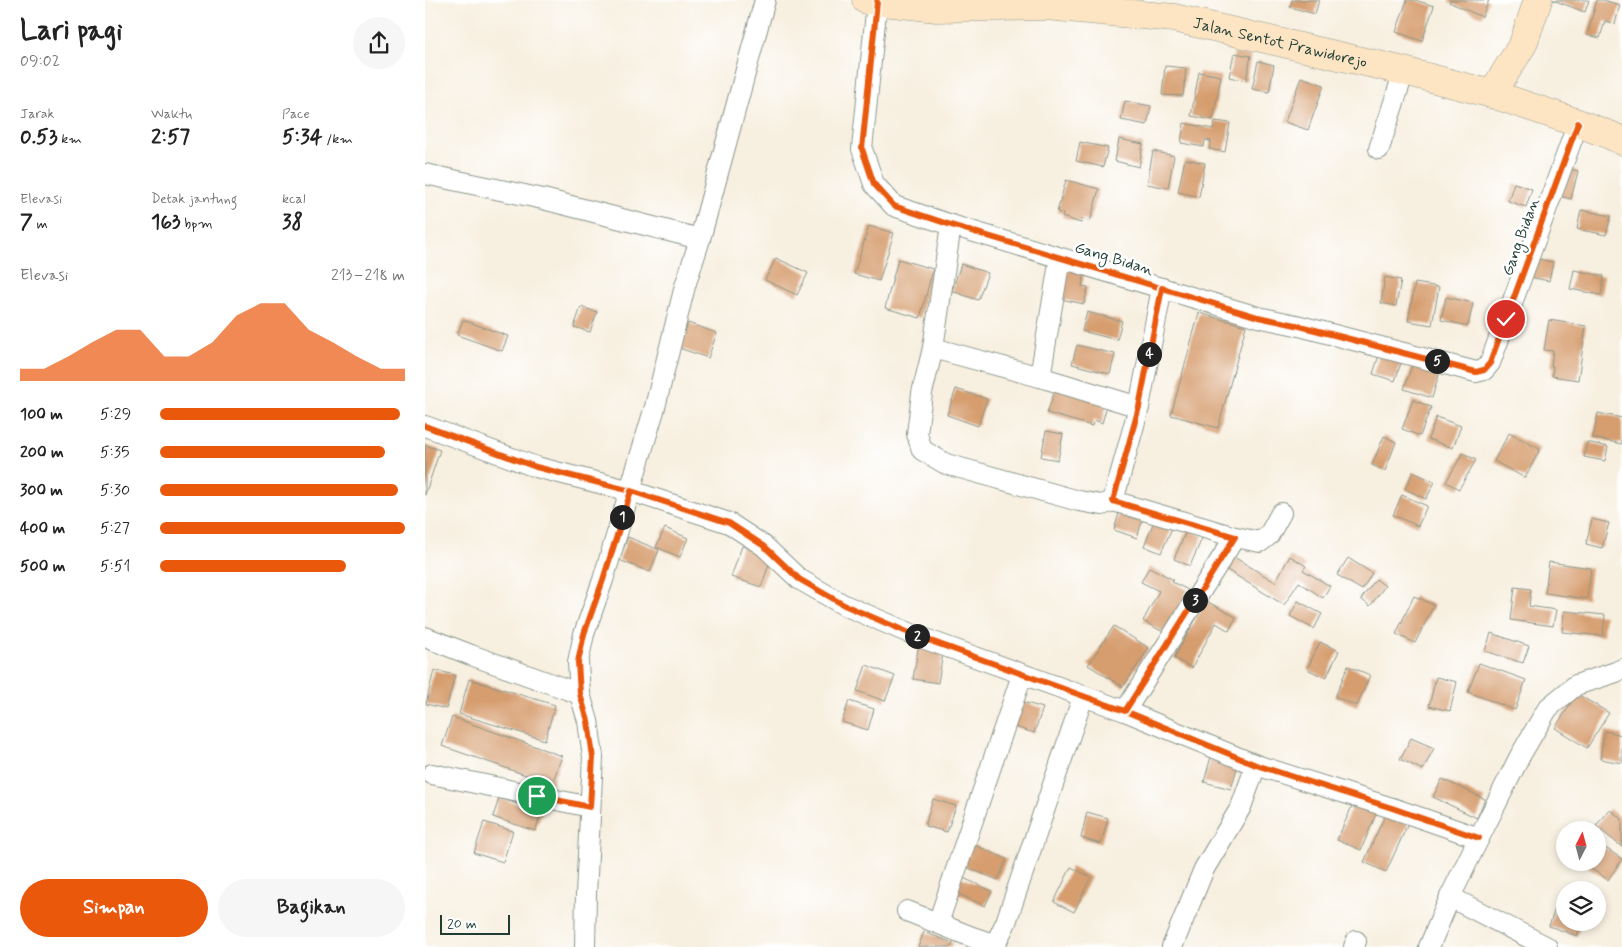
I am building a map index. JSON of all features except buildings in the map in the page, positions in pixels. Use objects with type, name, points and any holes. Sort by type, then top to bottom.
[{"type":"main road","points":[[1492,94],[1523,44],[1538,0]]},
{"type":"main road","name":"Jalan Sentot Prawidorejo","points":[[871,1],[938,4],[1047,3],[1127,7],[1404,71],[1492,94],[1578,123],[1622,141]]},
{"type":"street","points":[[585,947],[593,757],[588,721],[580,694],[578,662],[584,634],[631,491],[655,407],[685,286],[700,239],[765,0]]},
{"type":"street","name":"Gang Bidan","points":[[871,1],[862,149],[874,184],[894,206],[951,225],[1258,317],[1296,325],[1476,372],[1484,370],[1490,363],[1578,123]]},
{"type":"street","points":[[1379,149],[1404,71]]},
{"type":"street","points":[[425,174],[543,199],[700,239]]},
{"type":"street","points":[[951,225],[933,348],[922,392],[917,434],[922,450],[946,464],[1079,501],[1102,505],[1113,501],[1235,537],[1261,542],[1269,535],[1281,514]]},
{"type":"street","points":[[1040,377],[1060,258]]},
{"type":"street","points":[[1113,501],[1139,407],[1162,288]]},
{"type":"street","points":[[933,348],[1040,377],[1139,407]]},
{"type":"street","points":[[425,426],[536,467],[631,491],[729,523],[764,546],[799,579],[844,605],[914,635],[1125,711],[1256,765],[1393,808],[1479,838]]},
{"type":"street","points":[[1125,711],[1235,537]]},
{"type":"street","points":[[425,637],[471,656],[580,694]]},
{"type":"street","points":[[1429,947],[1450,897],[1479,838],[1520,756],[1548,708],[1576,685],[1622,669]]},
{"type":"street","points":[[938,923],[1022,674]]},
{"type":"street","points":[[907,911],[972,937],[996,943],[1006,922],[1083,697]]},
{"type":"street","points":[[1172,947],[1204,869],[1241,807],[1256,765]]},
{"type":"street","points":[[431,774],[590,807]]},
{"type":"street","points":[[1450,897],[1547,947]]},
{"type":"cycle path","points":[[877,2],[862,149],[874,184],[894,206],[951,225],[1258,317],[1296,325],[1476,372],[1484,370],[1490,363],[1578,123]]},
{"type":"cycle path","points":[[425,426],[536,467],[631,491],[729,523],[764,546],[799,579],[844,605],[914,635],[1125,711],[1256,765],[1479,838]]},
{"type":"route","points":[[537,796],[590,807],[593,757],[588,721],[580,694],[578,662],[584,634],[631,491],[729,523],[764,546],[799,579],[844,605],[914,635],[1125,711],[1235,537],[1113,501],[1139,407],[1162,288],[1258,317],[1296,325],[1476,372],[1484,370],[1490,363],[1506,319]]}]
